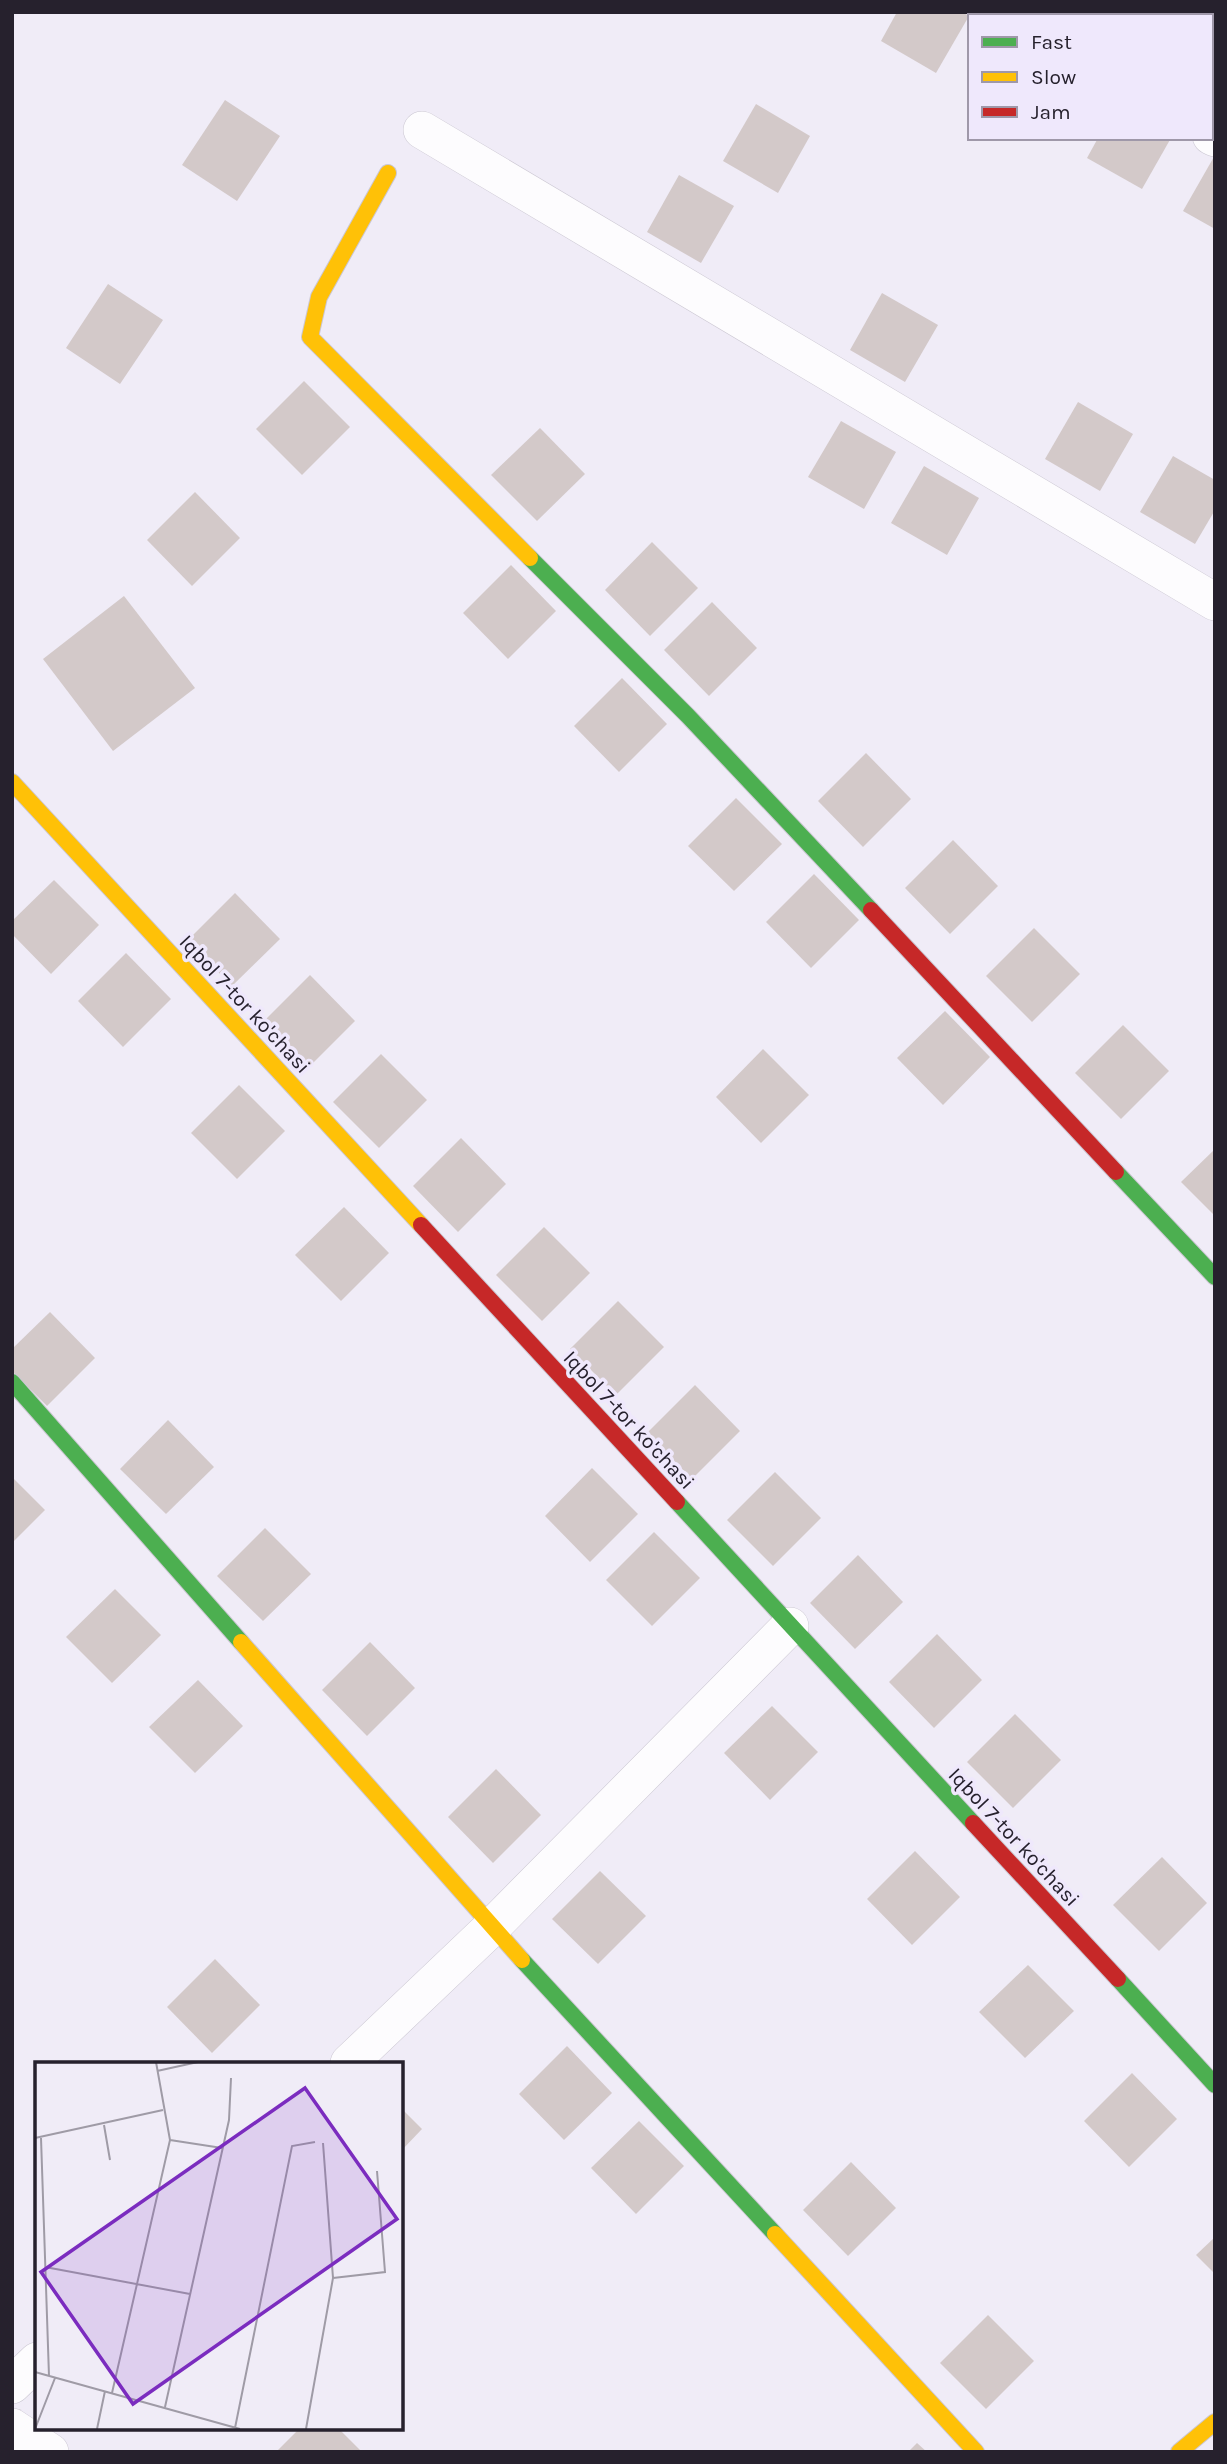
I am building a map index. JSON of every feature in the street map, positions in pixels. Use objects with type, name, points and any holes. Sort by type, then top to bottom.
[{"type":"street","points":[[422,130],[1215,602]]},
{"type":"street","points":[[388,173],[318,297],[310,337],[688,716],[1215,1277]]},
{"type":"street","name":"Iqbol 7-tor ko'chasi","points":[[13,784],[1215,2085]]},
{"type":"street","points":[[12,1382],[492,1927],[976,2452]]},
{"type":"street","points":[[350,2062],[492,1927],[790,1626]]},
{"type":"street","points":[[12,2385],[35,2363]]},
{"type":"street","points":[[1179,2452],[1215,2421]]},
{"type":"street","points":[[12,2427],[50,2452]]},
{"type":"building","points":[[897,12],[962,12],[968,15],[936,73],[881,41]]},
{"type":"building","points":[[225,100],[280,136],[237,201],[182,165]]},
{"type":"building","points":[[756,104],[810,136],[778,193],[723,161]]},
{"type":"building","points":[[1097,140],[1170,140],[1142,189],[1087,158]]},
{"type":"building","points":[[1215,155],[1215,229],[1183,211]]},
{"type":"building","points":[[679,175],[734,206],[701,263],[647,232]]},
{"type":"building","points":[[108,284],[163,320],[120,384],[66,348]]},
{"type":"building","points":[[882,293],[938,325],[905,382],[850,350]]},
{"type":"building","points":[[304,381],[350,427],[302,475],[256,429]]},
{"type":"building","points":[[1078,402],[1133,434],[1100,491],[1045,459]]},
{"type":"building","points":[[841,421],[896,452],[864,509],[808,477]]},
{"type":"building","points":[[540,428],[585,474],[537,521],[491,475]]},
{"type":"building","points":[[1173,456],[1215,480],[1215,510],[1195,544],[1140,512]]},
{"type":"building","points":[[924,466],[979,498],[947,555],[891,523]]},
{"type":"building","points":[[195,492],[240,538],[192,586],[147,540]]},
{"type":"building","points":[[652,542],[698,588],[650,636],[605,590]]},
{"type":"building","points":[[511,565],[556,611],[508,659],[463,613]]},
{"type":"building","points":[[124,596],[195,688],[113,751],[43,659]]},
{"type":"building","points":[[712,602],[757,648],[709,696],[664,650]]},
{"type":"building","points":[[622,678],[667,724],[619,772],[574,726]]},
{"type":"building","points":[[866,753],[911,799],[863,847],[818,801]]},
{"type":"building","points":[[736,798],[782,844],[734,891],[688,846]]},
{"type":"building","points":[[953,840],[998,886],[950,934],[905,888]]},
{"type":"building","points":[[814,874],[859,920],[811,968],[766,922]]},
{"type":"building","points":[[54,880],[99,925],[51,974],[12,934],[12,921]]},
{"type":"building","points":[[235,893],[280,939],[232,986],[187,941]]},
{"type":"building","points":[[1034,928],[1080,974],[1032,1022],[986,976]]},
{"type":"building","points":[[126,953],[171,999],[123,1047],[78,1001]]},
{"type":"building","points":[[310,975],[355,1021],[307,1069],[262,1023]]},
{"type":"building","points":[[945,1011],[990,1057],[943,1105],[897,1058]]},
{"type":"building","points":[[1123,1025],[1169,1071],[1121,1119],[1075,1073]]},
{"type":"building","points":[[763,1049],[809,1095],[761,1143],[716,1097]]},
{"type":"building","points":[[381,1054],[427,1100],[379,1148],[333,1102]]},
{"type":"building","points":[[239,1085],[285,1131],[237,1179],[191,1133]]},
{"type":"building","points":[[461,1138],[506,1184],[458,1232],[413,1186]]},
{"type":"building","points":[[1215,1149],[1215,1216],[1181,1182]]},
{"type":"building","points":[[344,1207],[389,1253],[341,1301],[295,1255]]},
{"type":"building","points":[[544,1227],[590,1273],[542,1321],[496,1275]]},
{"type":"building","points":[[618,1301],[664,1347],[616,1395],[570,1349]]},
{"type":"building","points":[[50,1312],[95,1358],[47,1406],[12,1371],[12,1349]]},
{"type":"building","points":[[695,1385],[740,1431],[692,1479],[647,1433]]},
{"type":"building","points":[[168,1420],[214,1467],[166,1514],[120,1469]]},
{"type":"building","points":[[592,1468],[638,1514],[590,1562],[545,1516]]},
{"type":"building","points":[[775,1472],[821,1518],[773,1566],[727,1520]]},
{"type":"building","points":[[12,1477],[45,1510],[12,1543]]},
{"type":"building","points":[[265,1528],[311,1574],[263,1621],[217,1576]]},
{"type":"building","points":[[654,1532],[700,1578],[652,1626],[606,1580]]},
{"type":"building","points":[[858,1555],[903,1602],[855,1649],[810,1603]]},
{"type":"building","points":[[115,1589],[161,1635],[112,1683],[66,1637]]},
{"type":"building","points":[[937,1634],[982,1680],[934,1728],[889,1682]]},
{"type":"building","points":[[370,1642],[415,1688],[367,1736],[322,1690]]},
{"type":"building","points":[[198,1680],[243,1726],[195,1773],[149,1727]]},
{"type":"building","points":[[772,1706],[818,1752],[770,1800],[724,1753]]},
{"type":"building","points":[[1015,1714],[1061,1760],[1013,1808],[967,1762]]},
{"type":"building","points":[[496,1769],[541,1815],[493,1863],[448,1817]]},
{"type":"building","points":[[915,1851],[960,1897],[912,1945],[867,1899]]},
{"type":"building","points":[[1162,1857],[1207,1903],[1159,1951],[1113,1905]]},
{"type":"building","points":[[600,1871],[646,1916],[598,1964],[552,1919]]},
{"type":"building","points":[[215,1959],[260,2005],[212,2053],[167,2007]]},
{"type":"building","points":[[1028,1965],[1074,2011],[1025,2058],[979,2012]]},
{"type":"building","points":[[567,2046],[612,2093],[564,2140],[519,2094]]},
{"type":"building","points":[[1132,2073],[1177,2119],[1129,2167],[1084,2121]]},
{"type":"building","points":[[402,2109],[422,2129],[402,2150]]},
{"type":"building","points":[[639,2121],[684,2166],[636,2214],[591,2168]]},
{"type":"building","points":[[851,2162],[896,2208],[848,2256],[803,2210]]},
{"type":"building","points":[[1215,2237],[1215,2274],[1196,2255]]},
{"type":"building","points":[[988,2315],[1034,2361],[986,2409],[940,2363]]},
{"type":"building","points":[[299,2429],[339,2429],[362,2452],[276,2452]]},
{"type":"building","points":[[917,2443],[927,2452],[908,2452]]},
{"type":"traffic: fast","points":[[530,558],[688,716],[871,910]]},
{"type":"traffic: fast","points":[[1116,1172],[1215,1277]]},
{"type":"traffic: fast","points":[[12,1382],[241,1642]]},
{"type":"traffic: fast","points":[[677,1502],[973,1823]]},
{"type":"traffic: fast","points":[[522,1960],[775,2234]]},
{"type":"traffic: fast","points":[[1118,1979],[1215,2085]]},
{"type":"traffic: slow","points":[[388,173],[319,297],[310,337],[530,558]]},
{"type":"traffic: slow","points":[[12,782],[421,1225]]},
{"type":"traffic: slow","points":[[241,1642],[522,1960]]},
{"type":"traffic: slow","points":[[775,2234],[976,2452]]},
{"type":"traffic: slow","points":[[1179,2452],[1215,2422]]},
{"type":"traffic: jam","points":[[871,910],[1116,1172]]},
{"type":"traffic: jam","points":[[421,1225],[677,1502]]},
{"type":"traffic: jam","points":[[973,1823],[1118,1979]]}]
